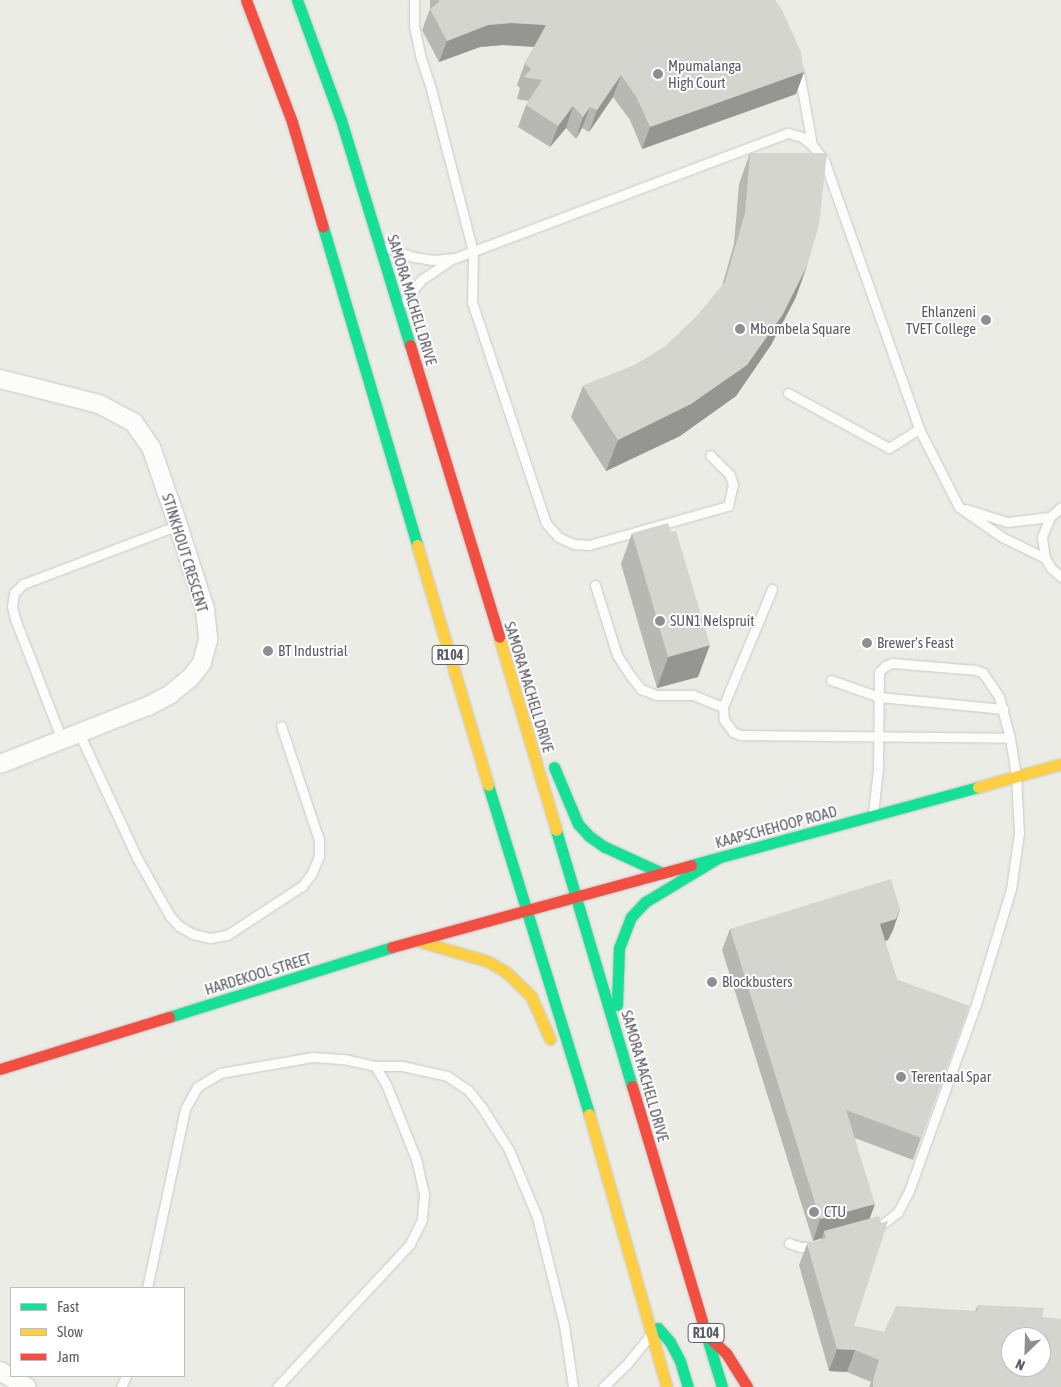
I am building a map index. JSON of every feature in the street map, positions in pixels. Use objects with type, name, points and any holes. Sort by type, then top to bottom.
[{"type":"main road","name":"R104","points":[[246,0],[292,122],[525,909],[602,1155],[667,1387]]},
{"type":"main road","name":"SAMORA MACHELL DRIVE","points":[[297,0],[341,120],[379,243],[528,732],[575,897],[722,1387]]},
{"type":"main road","points":[[486,599],[537,725]]},
{"type":"main road","points":[[548,752],[574,815],[589,836],[605,847],[662,873]]},
{"type":"main road","name":"KAAPSCHEHOOP ROAD","points":[[525,909],[1016,776],[1060,767]]},
{"type":"main road","points":[[618,1040],[619,948],[631,917],[645,902],[718,858]]},
{"type":"main road","name":"HARDEKOOL STREET","points":[[0,1069],[415,940],[525,909]]},
{"type":"main road","points":[[415,940],[487,961],[515,978],[531,996],[554,1049]]},
{"type":"main road","points":[[562,1067],[602,1155]]},
{"type":"main road","points":[[646,1313],[670,1342],[680,1361],[688,1387]]},
{"type":"main road","points":[[706,1334],[726,1353],[747,1387]]},
{"type":"street","name":"STINKHOUT CRESCENT","points":[[0,379],[99,404],[134,423],[151,447],[178,525],[205,609],[208,640],[202,663],[191,677],[171,694],[148,706],[0,764]]},
{"type":"street","points":[[10,1377],[27,1387]]},
{"type":"lane","points":[[414,0],[414,26],[420,55],[473,252],[472,302],[546,523],[558,537],[574,544],[589,545],[728,506],[732,485],[730,475],[710,456]]},
{"type":"lane","points":[[795,64],[799,73],[812,145]]},
{"type":"lane","points":[[379,243],[395,252],[414,257],[433,260],[455,258],[788,133],[802,137],[812,145],[824,160],[919,429],[959,507],[1002,537],[1045,558]]},
{"type":"lane","points":[[399,309],[421,280],[455,258]]},
{"type":"lane","points":[[788,393],[889,448],[919,429]]},
{"type":"lane","points":[[959,507],[1008,522],[1050,517]]},
{"type":"lane","points":[[1061,507],[1050,517],[1042,537],[1045,558],[1051,568],[1061,577]]},
{"type":"lane","points":[[62,740],[15,619],[12,606],[14,593],[23,584],[178,525]]},
{"type":"lane","points":[[595,585],[617,655],[630,676],[642,689],[656,695],[693,696],[723,707]]},
{"type":"lane","points":[[772,589],[723,707],[724,720],[728,727],[741,735],[1010,738]]},
{"type":"lane","points":[[866,1232],[875,1230],[898,1212],[909,1191],[976,1004],[1011,889],[1019,833],[1016,776],[1003,709],[999,697],[983,673],[976,670],[892,664],[885,666],[880,672],[873,815]]},
{"type":"lane","points":[[831,680],[879,697],[1003,709]]},
{"type":"lane","points":[[80,733],[137,858],[170,916],[179,926],[193,934],[210,938],[226,935],[302,886],[312,873],[319,856],[319,840],[281,726]]},
{"type":"lane","points":[[147,1287],[185,1109],[197,1087],[220,1073],[313,1057],[344,1059],[375,1066],[402,1066],[447,1076],[468,1090],[482,1106],[509,1150],[538,1217],[564,1325],[573,1387]]},
{"type":"lane","points":[[277,1387],[410,1244],[422,1220],[424,1195],[416,1159],[386,1084],[375,1066]]},
{"type":"lane","points":[[789,1244],[800,1247],[823,1245]]},
{"type":"lane","points":[[603,1387],[626,1365],[651,1334]]},
{"type":"building","name":"Mpumalanga High Court","points":[[439,0],[775,0],[782,10],[801,52],[804,72],[650,127],[637,98],[621,75],[597,110],[590,107],[583,117],[573,106],[558,126],[526,105],[542,80],[524,77],[531,69],[525,63],[546,25],[511,23],[488,25],[447,41],[430,9]]},
{"type":"building","name":"Mbombela Square","points":[[750,153],[827,153],[819,225],[807,266],[783,314],[747,365],[691,404],[618,440],[583,386],[635,365],[666,346],[697,316],[725,282],[745,213]]},
{"type":"building","points":[[668,523],[671,532],[676,531],[710,645],[668,657],[632,533]]},
{"type":"building","points":[[891,879],[900,909],[896,919],[880,924],[897,980],[969,1006],[921,1138],[846,1110],[875,1204],[820,1219],[730,929]]},
{"type":"building","points":[[879,1216],[881,1223],[888,1221],[854,1326],[884,1332],[896,1306],[977,1311],[978,1305],[1044,1308],[1042,1317],[1061,1319],[1061,1387],[873,1387],[873,1380],[879,1360],[855,1350],[837,1349],[807,1244],[826,1238],[824,1231]]},
{"type":"traffic: fast","points":[[297,0],[341,120],[410,345]]},
{"type":"traffic: fast","points":[[323,227],[417,545]]},
{"type":"traffic: fast","points":[[554,767],[578,824],[589,836],[605,847],[662,873]]},
{"type":"traffic: fast","points":[[488,785],[589,1114]]},
{"type":"traffic: fast","points":[[691,865],[978,787]]},
{"type":"traffic: fast","points":[[556,830],[632,1086]]},
{"type":"traffic: fast","points":[[617,1005],[619,948],[631,917],[645,902],[718,858]]},
{"type":"traffic: fast","points":[[169,1017],[392,947]]},
{"type":"traffic: fast","points":[[702,1321],[722,1387]]},
{"type":"traffic: fast","points":[[658,1328],[670,1342],[680,1361],[688,1387]]},
{"type":"traffic: slow","points":[[417,545],[488,785]]},
{"type":"traffic: slow","points":[[499,637],[556,830]]},
{"type":"traffic: slow","points":[[978,787],[1061,764]]},
{"type":"traffic: slow","points":[[415,940],[487,961],[506,972],[531,996],[550,1039]]},
{"type":"traffic: slow","points":[[589,1114],[667,1387]]},
{"type":"traffic: jam","points":[[246,0],[292,122],[323,227]]},
{"type":"traffic: jam","points":[[410,345],[499,637]]},
{"type":"traffic: jam","points":[[392,947],[691,865]]},
{"type":"traffic: jam","points":[[0,1069],[169,1017]]},
{"type":"traffic: jam","points":[[632,1086],[702,1321]]},
{"type":"traffic: jam","points":[[712,1340],[726,1353],[747,1387]]},
{"type":"place","name":"Mpumalanga High Court","points":[[658,74]]},
{"type":"place","name":"Ehlanzeni TVET College","points":[[986,320]]},
{"type":"place","name":"Mbombela Square","points":[[740,329]]},
{"type":"place","name":"SUN1 Nelspruit","points":[[660,621]]},
{"type":"place","name":"Brewer's Feast","points":[[867,643]]},
{"type":"place","name":"BT Industrial","points":[[268,651]]},
{"type":"place","name":"Blockbusters","points":[[712,982]]},
{"type":"place","name":"Terentaal Spar","points":[[901,1077]]},
{"type":"place","name":"CTU","points":[[814,1212]]}]
